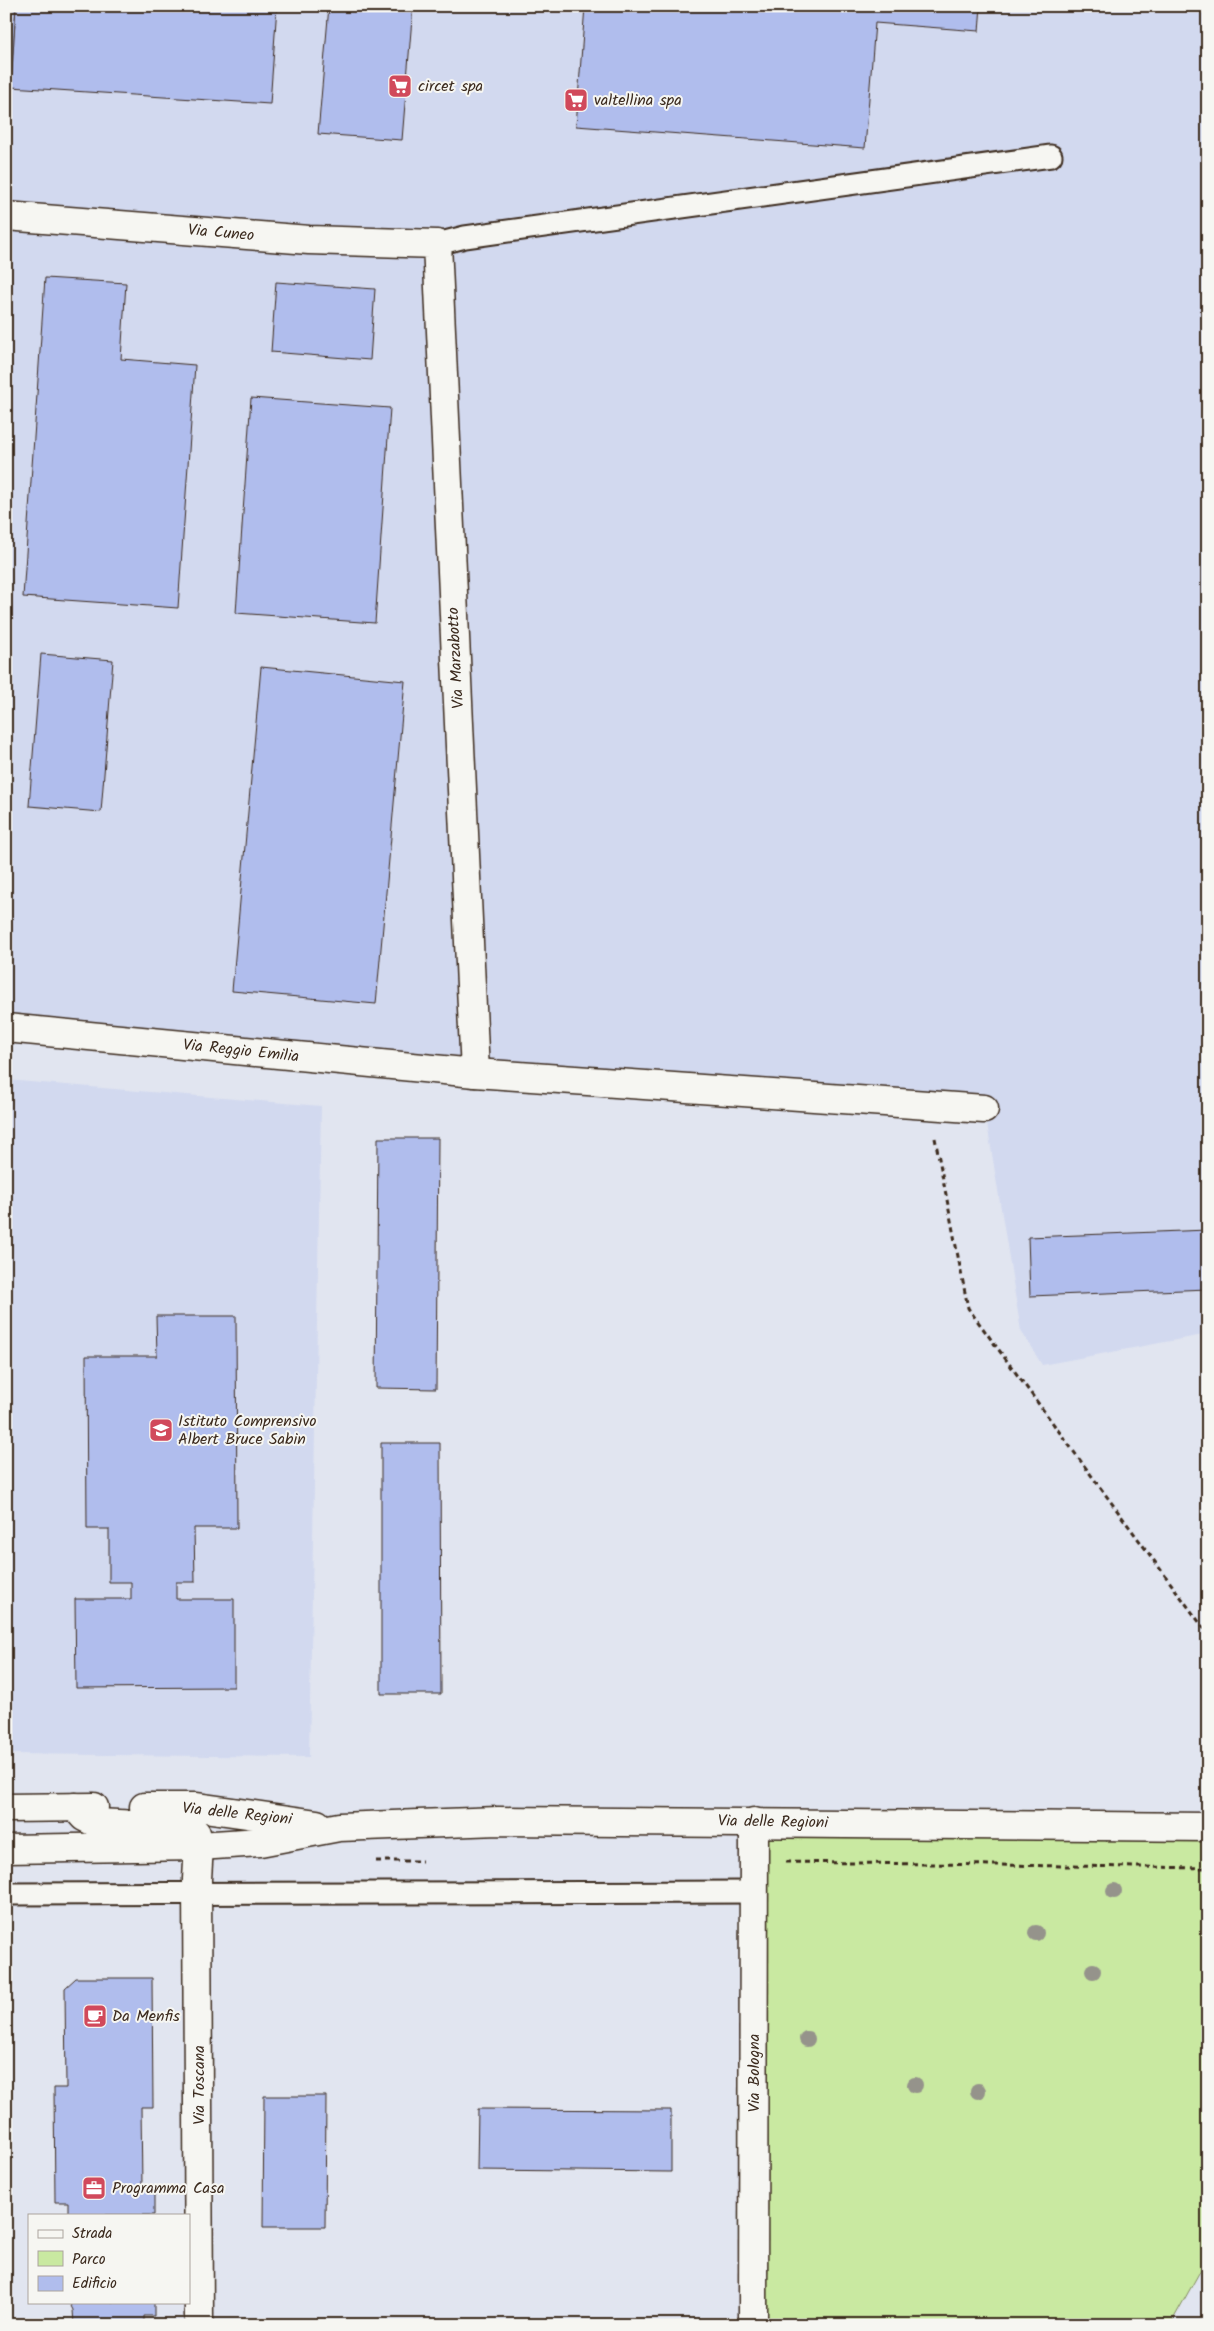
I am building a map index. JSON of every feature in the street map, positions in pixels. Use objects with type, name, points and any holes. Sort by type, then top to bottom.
[{"type":"street","name":"Via Cuneo","points":[[6,216],[309,240],[437,244]]},
{"type":"street","name":"Via Marzabotto","points":[[437,244],[475,1073]]},
{"type":"street","name":"Via Reggio Emilia","points":[[6,1028],[475,1073],[984,1108]]},
{"type":"street","name":"Via delle Regioni","points":[[75,1807],[84,1818],[96,1823],[184,1827],[196,1833],[200,1846]]},
{"type":"street","name":"Via delle Regioni","points":[[12,1810],[75,1807],[197,1807],[339,1827]]},
{"type":"street","name":"Via delle Regioni","points":[[6,1849],[200,1846],[260,1842],[339,1827],[498,1820],[1208,1827]]},
{"type":"street","name":"Via Bologna","points":[[753,2325],[754,1822]]},
{"type":"street","name":"Via Toscana","points":[[199,2325],[199,1893],[197,1879],[200,1846]]},
{"type":"lane","points":[[437,244],[465,237],[1051,156]]},
{"type":"lane","points":[[6,1894],[754,1892]]},
{"type":"path","points":[[933,1105],[934,1134],[968,1308],[1208,1634]]},
{"type":"shaded area","points":[[6,6],[1208,6],[1208,1334],[1042,1365],[1021,1331],[984,1105],[6,1025]]},
{"type":"shaded area","name":"Istituto Comprensivo Albert Bruce Sabin","points":[[6,1080],[321,1106],[309,1757],[6,1754]]},
{"type":"green space","points":[[754,1822],[1208,1827],[1208,2257],[1170,2325],[753,2325]]},
{"type":"building","points":[[6,6],[16,6],[12,76],[6,75]]},
{"type":"building","points":[[16,6],[277,6],[270,104],[11,87]]},
{"type":"building","points":[[329,6],[413,6],[402,140],[318,134]]},
{"type":"building","points":[[585,6],[981,6],[979,31],[875,23],[865,148],[576,126]]},
{"type":"building","points":[[45,278],[126,283],[121,359],[195,365],[178,608],[23,597]]},
{"type":"building","points":[[276,282],[375,289],[370,360],[271,352]]},
{"type":"building","points":[[251,398],[390,408],[375,623],[236,613]]},
{"type":"building","points":[[41,654],[113,660],[101,812],[29,806]]},
{"type":"building","points":[[261,667],[405,681],[376,1004],[232,991]]},
{"type":"building","points":[[378,1138],[438,1138],[436,1389],[376,1388]]},
{"type":"building","points":[[1208,1230],[1208,1289],[1030,1296],[1028,1237]]},
{"type":"building","points":[[156,1316],[236,1316],[237,1528],[194,1528],[195,1582],[176,1582],[176,1599],[234,1599],[234,1687],[76,1688],[75,1599],[131,1599],[131,1582],[109,1582],[109,1529],[87,1529],[86,1356],[157,1356]]},
{"type":"building","points":[[381,1443],[440,1443],[441,1694],[381,1694]]},
{"type":"building","points":[[76,1978],[152,1978],[153,2107],[141,2107],[142,2187],[154,2187],[154,2214],[68,2214],[68,2202],[55,2202],[54,2088],[66,2088],[65,1988]]},
{"type":"building","points":[[264,2096],[326,2096],[325,2227],[263,2227]]},
{"type":"building","points":[[478,2109],[671,2110],[671,2172],[477,2170]]},
{"type":"building","points":[[70,2304],[154,2304],[154,2316],[144,2316],[144,2325],[74,2325],[73,2310]]},
{"type":"place","name":"circet spa","points":[[400,86]]},
{"type":"place","name":"valtellina spa","points":[[576,100]]},
{"type":"place","name":"Istituto Comprensivo Albert Bruce Sabin","points":[[161,1430]]},
{"type":"place","name":"Da Menfis","points":[[95,2016]]},
{"type":"place","name":"Programma Casa","points":[[94,2188]]}]
